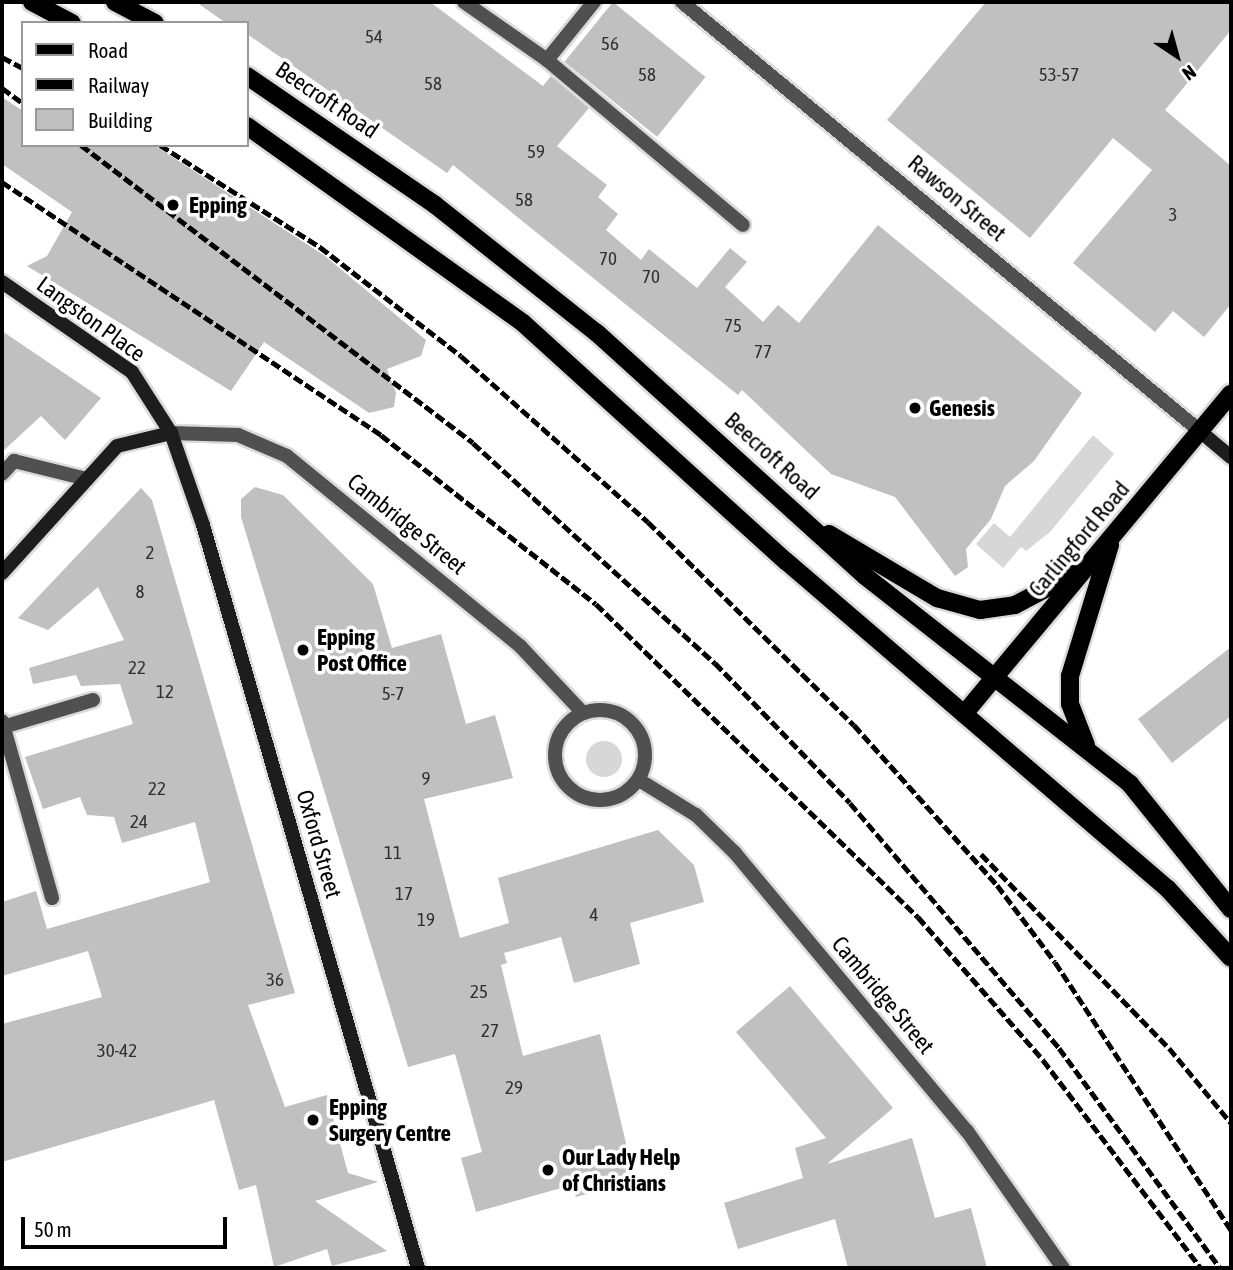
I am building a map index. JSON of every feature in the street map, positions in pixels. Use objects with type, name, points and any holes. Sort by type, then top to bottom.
[{"type":"main road","points":[[32,2],[68,21]]},
{"type":"main road","points":[[115,2],[151,21]]},
{"type":"main road","name":"Beecroft Road","points":[[248,77],[386,169],[553,295],[864,576],[1107,765],[1175,835],[1231,909]]},
{"type":"main road","points":[[248,127],[523,323],[964,714],[1168,889],[1231,958]]},
{"type":"main road","name":"Carlingford Road","points":[[964,714],[1231,394]]},
{"type":"main road","points":[[804,519],[937,598],[980,610],[1016,606],[1050,590],[1112,538]]},
{"type":"main road","points":[[1107,765],[1083,743],[1070,704],[1070,676],[1112,538]]},
{"type":"street","points":[[464,2],[547,60],[743,225]]},
{"type":"street","points":[[486,2],[487,17]]},
{"type":"street","points":[[547,60],[594,2]]},
{"type":"street","name":"Rawson Street","points":[[682,2],[1201,432]]},
{"type":"street","name":"Langston Place","points":[[2,282],[132,372],[171,433]]},
{"type":"street","points":[[1201,432],[1231,457]]},
{"type":"street","points":[[3,567],[117,446],[171,433]]},
{"type":"street","name":"Cambridge Street","points":[[171,433],[238,435],[287,456],[520,646],[583,713]]},
{"type":"street","name":"Oxford Street","points":[[171,433],[203,525],[418,1268]]},
{"type":"street","points":[[2,474],[14,461],[86,479]]},
{"type":"street","points":[[52,898],[3,724],[93,700]]},
{"type":"street","points":[[611,711],[635,726],[646,752],[639,780],[603,801],[565,785],[556,745],[583,713],[611,711]]},
{"type":"street","name":"Cambridge Street","points":[[639,780],[696,815],[735,853],[967,1131],[1063,1268]]},
{"type":"shaded area","points":[[1093,435],[1114,454],[1050,532],[1026,551],[1021,547],[1003,568],[976,544],[994,523],[1010,537]]},
{"type":"shaded area","points":[[604,741],[617,746],[622,759],[617,772],[604,777],[591,772],[586,759],[591,746]]},
{"type":"building","points":[[196,2],[430,2],[543,86],[551,76],[589,108],[557,146],[607,185],[598,197],[618,214],[606,230],[641,260],[649,249],[697,288],[730,248],[747,262],[725,287],[763,322],[778,305],[799,323],[878,225],[1082,393],[1034,461],[1005,486],[991,519],[966,549],[968,567],[955,576],[895,497],[831,474],[742,390],[738,395],[453,165],[447,173],[248,35],[248,21],[223,21]]},
{"type":"building","points":[[613,2],[705,77],[657,137],[565,62]]},
{"type":"building","points":[[986,2],[1231,2],[1231,30],[1165,110],[1231,166],[1231,304],[1204,337],[1173,311],[1155,332],[1073,263],[1152,170],[1113,138],[1030,238],[887,120]]},
{"type":"building","points":[[2,97],[21,110],[21,147],[157,147],[325,256],[426,340],[421,356],[387,369],[396,393],[394,407],[369,413],[264,342],[231,391],[27,266],[47,256],[72,212],[2,164]]},
{"type":"building","points":[[2,331],[101,398],[65,440],[41,416],[2,452]]},
{"type":"building","points":[[255,487],[283,495],[373,584],[392,648],[441,634],[466,724],[495,715],[513,778],[424,799],[460,938],[509,923],[498,878],[658,830],[694,865],[704,902],[630,923],[640,964],[574,983],[561,937],[504,953],[507,963],[501,965],[523,1056],[600,1034],[635,1181],[576,1197],[572,1185],[476,1212],[461,1158],[482,1152],[455,1054],[408,1067],[241,517],[241,499]]},
{"type":"building","points":[[141,488],[152,500],[295,993],[248,1005],[285,1107],[327,1095],[348,1173],[378,1182],[315,1201],[387,1251],[332,1266],[327,1249],[274,1267],[256,1185],[239,1190],[214,1100],[2,1162],[2,1024],[102,997],[88,951],[2,976],[2,902],[36,891],[47,929],[210,882],[195,822],[122,843],[114,817],[87,815],[80,797],[43,809],[25,757],[133,724],[120,684],[81,686],[76,675],[33,684],[29,668],[124,640],[98,587],[48,630],[18,618]]},
{"type":"building","points":[[1231,647],[1231,716],[1172,763],[1138,719]]},
{"type":"building","points":[[790,986],[893,1108],[827,1164],[912,1138],[935,1218],[971,1208],[987,1268],[848,1268],[835,1219],[738,1249],[724,1203],[803,1178],[795,1148],[826,1138],[736,1032]]},
{"type":"railway","points":[[2,57],[21,67]]},
{"type":"railway","points":[[2,88],[21,102]]},
{"type":"railway","points":[[84,147],[473,443],[715,663],[850,803],[1059,1048],[1220,1268]]},
{"type":"railway","points":[[163,147],[320,247],[461,356],[648,522],[854,725],[997,885],[1055,962],[1231,1230]]},
{"type":"railway","points":[[2,182],[381,435],[596,604],[918,917],[1043,1060],[1201,1268]]},
{"type":"railway","points":[[981,854],[1169,1048],[1231,1123]]},
{"type":"place","name":"Epping","points":[[173,205]]},
{"type":"place","name":"Genesis","points":[[915,408]]},
{"type":"place","name":"Epping Post Office","points":[[303,650]]},
{"type":"place","name":"Epping Surgery Centre","points":[[313,1120]]},
{"type":"place","name":"Our Lady Help of Christians","points":[[548,1170]]}]
